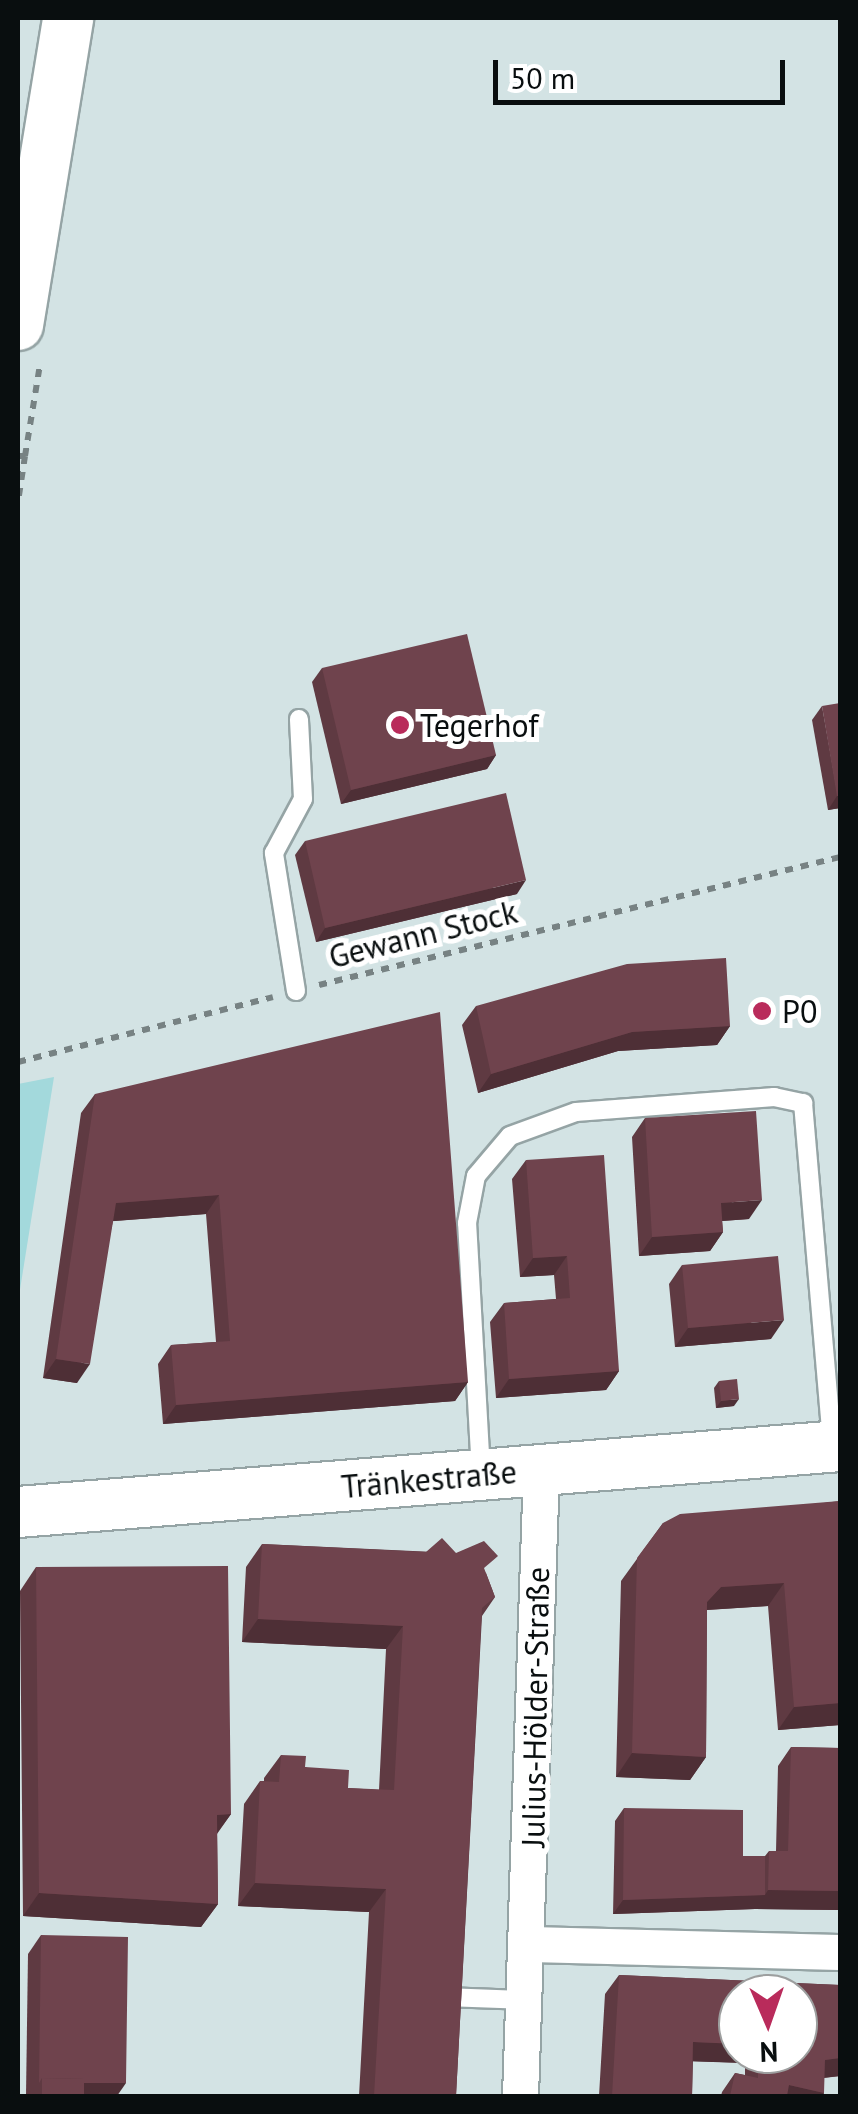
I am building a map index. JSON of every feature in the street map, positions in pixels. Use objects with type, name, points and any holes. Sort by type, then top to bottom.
[{"type":"main road","points":[[18,325],[68,18]]},
{"type":"main road","name":"Tränkestraße","points":[[18,1512],[836,1446]]},
{"type":"street","name":"Julius-Hölder-Straße","points":[[520,2096],[529,1944],[541,1470]]},
{"type":"street","points":[[529,1944],[840,1952]]},
{"type":"lane","points":[[296,991],[274,853],[304,800],[299,719]]},
{"type":"lane","points":[[481,1474],[467,1222],[476,1176],[510,1136],[576,1112],[774,1097],[803,1103],[833,1365],[836,1446]]},
{"type":"lane","points":[[448,1997],[526,2000]]},
{"type":"path","points":[[18,456],[24,456],[18,502]]},
{"type":"path","name":"Gewann Stock","points":[[18,1062],[840,857]]},
{"type":"shaded area","points":[[54,1077],[18,1302],[18,1084]]},
{"type":"building","name":"Tegerhof","points":[[467,634],[496,755],[351,790],[322,668]]},
{"type":"building","points":[[840,703],[840,796],[837,796],[822,706]]},
{"type":"building","points":[[506,793],[526,880],[325,928],[305,841]]},
{"type":"building","points":[[726,958],[730,1026],[632,1032],[491,1074],[476,1006],[627,964]]},
{"type":"building","points":[[440,1012],[468,1382],[176,1405],[171,1345],[230,1341],[219,1195],[116,1203],[90,1364],[56,1359],[95,1094]]},
{"type":"building","points":[[756,1111],[762,1200],[721,1203],[723,1232],[652,1237],[645,1118]]},
{"type":"building","points":[[604,1155],[619,1371],[509,1379],[504,1303],[570,1298],[567,1256],[533,1258],[526,1160]]},
{"type":"building","points":[[778,1256],[784,1320],[688,1328],[682,1265]]},
{"type":"building","points":[[737,1379],[739,1399],[721,1401],[719,1381]]},
{"type":"building","points":[[840,1501],[840,1703],[794,1707],[784,1583],[721,1587],[707,1602],[706,1757],[632,1753],[637,1558],[663,1523],[680,1514]]},
{"type":"building","points":[[442,1538],[456,1553],[484,1541],[498,1556],[484,1568],[495,1597],[482,1608],[456,2096],[374,2096],[386,1889],[255,1883],[260,1781],[279,1782],[281,1755],[306,1756],[305,1767],[349,1770],[348,1788],[394,1790],[403,1626],[258,1619],[262,1544],[426,1552]]},
{"type":"building","points":[[228,1566],[231,1814],[217,1815],[218,1904],[39,1893],[36,1567]]},
{"type":"building","points":[[791,1747],[840,1748],[840,1891],[768,1890],[769,1851],[788,1851]]},
{"type":"building","points":[[624,1808],[743,1810],[743,1856],[765,1856],[765,1895],[623,1900]]},
{"type":"building","points":[[41,1935],[128,1937],[126,2083],[42,2078],[39,2083]]},
{"type":"building","points":[[619,1975],[718,1979],[718,2043],[693,2042],[692,2096],[612,2096]]},
{"type":"building","points":[[818,1984],[840,1985],[840,2058],[825,2060],[824,2093],[789,2085],[787,2096],[730,2096],[735,2074],[758,2078],[758,2074],[818,2074]]},
{"type":"building","points":[[42,2078],[84,2079],[84,2096],[42,2096]]},
{"type":"place","name":"Tegerhof","points":[[400,725]]},
{"type":"place","name":"P0","points":[[762,1011]]}]
